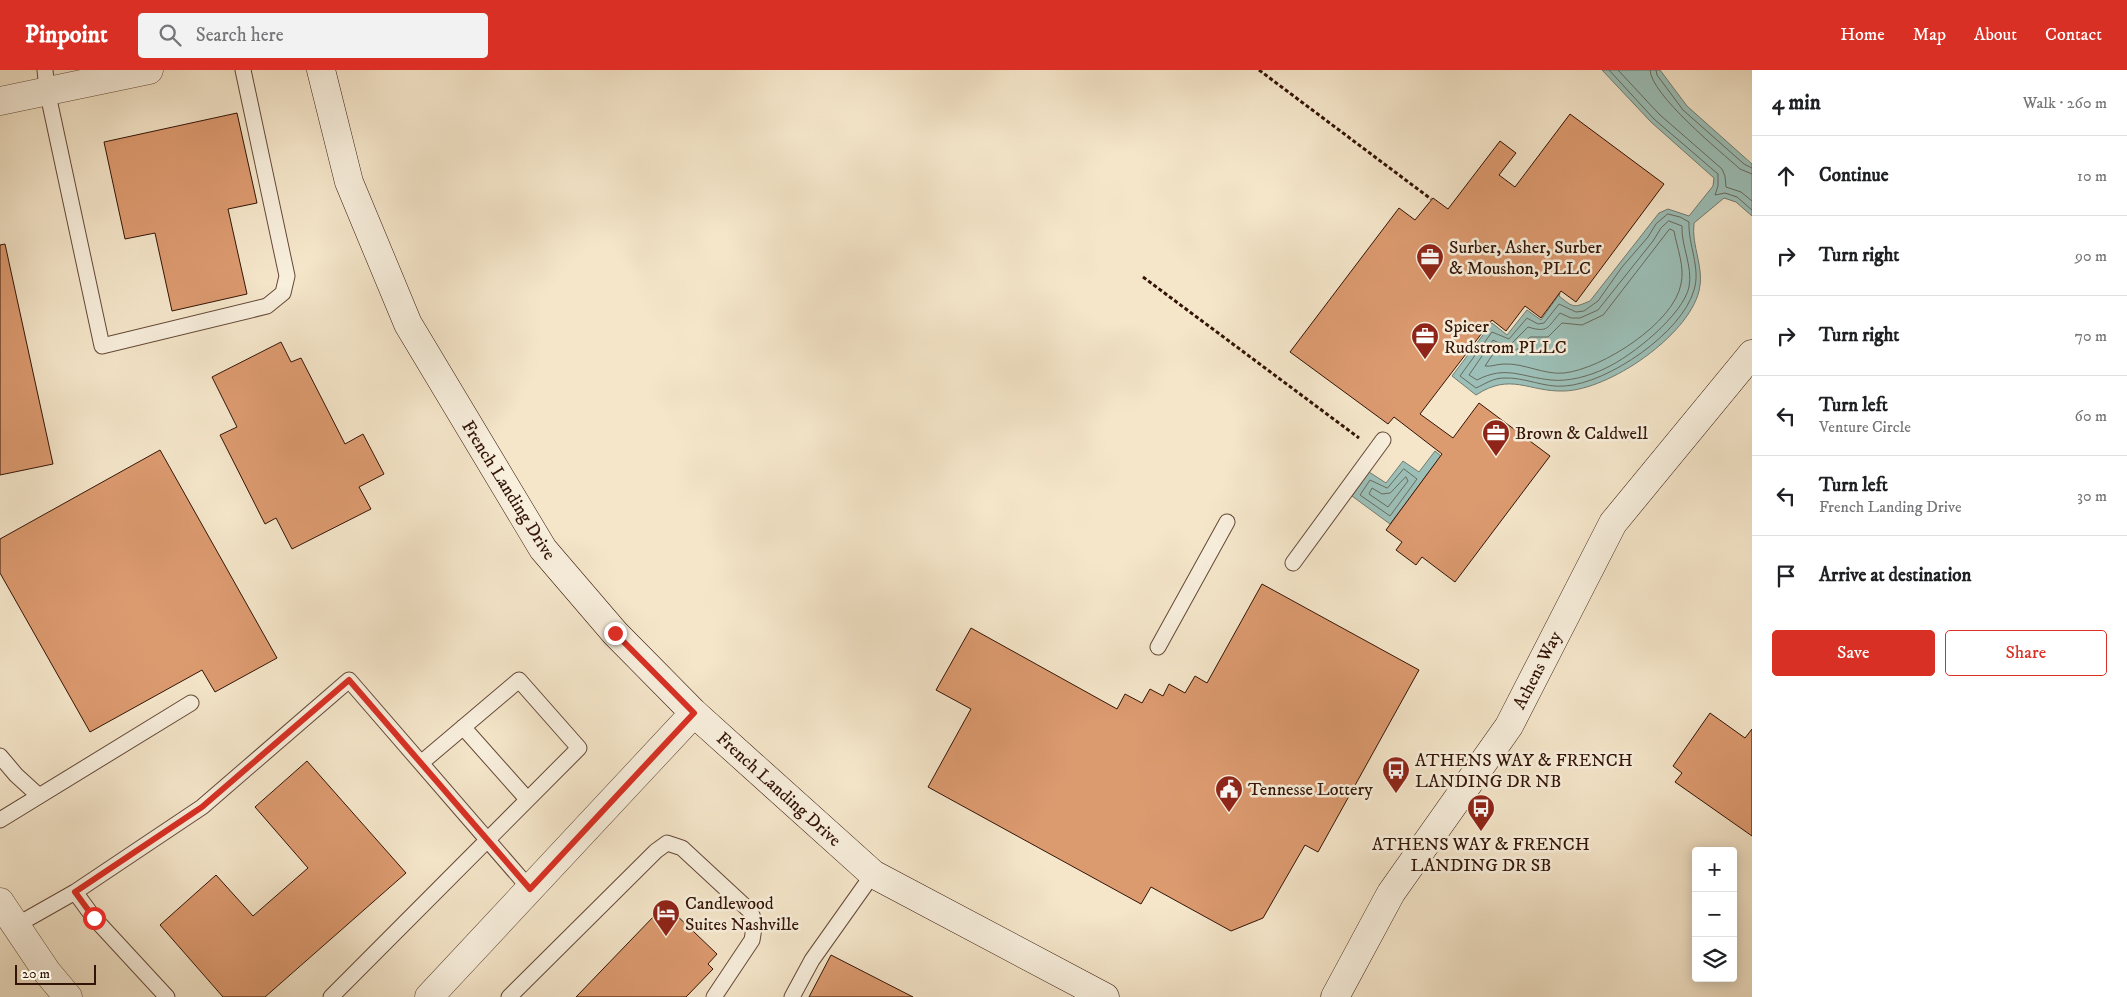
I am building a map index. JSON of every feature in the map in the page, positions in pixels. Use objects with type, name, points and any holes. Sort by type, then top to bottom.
[{"type":"street","points":[[0,101],[46,80],[149,70]]},
{"type":"street","name":"French Landing Drive","points":[[321,70],[349,182],[408,324],[543,549],[615,633],[694,713],[873,874],[1105,997]]},
{"type":"street","name":"Athens Way","points":[[1335,997],[1391,893],[1509,726],[1613,523],[1752,354]]},
{"type":"street","points":[[433,996],[694,713]]},
{"type":"street","points":[[0,902],[47,972],[68,997]]},
{"type":"lane","points":[[46,80],[102,346],[267,306],[282,293],[287,276],[243,70]]},
{"type":"lane","points":[[1293,563],[1379,445]]},
{"type":"lane","points":[[1158,647],[1227,522]]},
{"type":"lane","points":[[15,926],[75,892],[202,807],[349,680],[530,889]]},
{"type":"lane","points":[[331,997],[579,748],[519,680],[421,763]]},
{"type":"lane","points":[[0,820],[191,703]]},
{"type":"lane","points":[[463,727],[527,799]]},
{"type":"lane","points":[[0,756],[16,775],[39,796]]},
{"type":"lane","points":[[510,997],[656,851],[667,843],[682,848],[750,911],[755,922],[752,940],[714,997]]},
{"type":"lane","points":[[792,997],[812,960],[873,874]]},
{"type":"lane","points":[[75,892],[94,918],[167,997]]},
{"type":"path","points":[[1259,70],[1431,199]]},
{"type":"path","points":[[1143,277],[1379,445]]},
{"type":"water","points":[[1602,70],[1660,70],[1687,106],[1752,164],[1752,216],[1736,202],[1724,198],[1694,223],[1694,240],[1700,282],[1699,291],[1692,308],[1680,325],[1663,342],[1644,358],[1624,371],[1582,388],[1564,391],[1551,391],[1510,384],[1488,388],[1476,395],[1452,376],[1492,323],[1507,335],[1527,310],[1541,320],[1560,293],[1559,296],[1574,306],[1590,301],[1659,213],[1668,209],[1689,216],[1713,186],[1714,178],[1651,122]]},
{"type":"water","points":[[1435,451],[1441,456],[1390,524],[1352,496],[1369,472],[1386,483],[1403,461],[1419,472]]},
{"type":"building","points":[[237,113],[257,203],[228,209],[247,294],[172,311],[155,233],[125,239],[104,142]]},
{"type":"building","points":[[1570,114],[1664,184],[1576,302],[1561,291],[1541,318],[1525,306],[1506,331],[1492,320],[1420,414],[1453,438],[1479,403],[1550,456],[1455,582],[1422,557],[1416,565],[1396,550],[1402,542],[1386,530],[1442,454],[1394,417],[1388,424],[1290,352],[1399,208],[1415,220],[1433,198],[1448,209],[1500,141],[1516,153],[1499,175],[1515,187]]},
{"type":"building","points":[[5,244],[53,464],[0,475],[0,245]]},
{"type":"building","points":[[281,342],[291,362],[301,358],[345,444],[363,434],[384,474],[359,487],[371,509],[292,549],[276,518],[265,524],[220,435],[237,427],[212,377]]},
{"type":"building","points":[[160,450],[277,658],[215,692],[202,670],[90,732],[0,573],[0,539]]},
{"type":"building","points":[[1262,584],[1419,670],[1318,852],[1305,845],[1263,918],[1231,931],[1151,887],[1141,904],[928,787],[971,709],[936,690],[971,628],[1117,709],[1125,694],[1142,703],[1150,689],[1163,696],[1169,684],[1185,693],[1195,676],[1207,683]]},
{"type":"building","points":[[1710,713],[1745,738],[1752,729],[1752,836],[1675,782],[1682,773],[1673,766]]},
{"type":"building","points":[[307,761],[406,873],[265,997],[223,997],[160,925],[216,875],[253,916],[308,868],[255,807]]},
{"type":"building","name":"Candlewood Suites Nashville","points":[[670,909],[717,954],[708,964],[713,969],[686,997],[576,997],[656,914],[661,919]]},
{"type":"building","points":[[831,955],[913,997],[809,997]]},
{"type":"place","name":"Surber, Asher, Surber & Moushon, PLLC","points":[[1430,281]]},
{"type":"place","name":"Spicer Rudstrom PLLC","points":[[1425,360]]},
{"type":"place","name":"Brown & Caldwell","points":[[1496,457]]},
{"type":"place","name":"ATHENS WAY & FRENCH LANDING DR NB","points":[[1396,794]]},
{"type":"place","name":"Tennesse Lottery","points":[[1229,813]]},
{"type":"place","name":"ATHENS WAY & FRENCH LANDING DR SB","points":[[1481,832]]},
{"type":"place","name":"Candlewood Suites Nashville","points":[[666,937]]},
{"type":"route","points":[[94,918],[75,892],[202,807],[349,680],[530,889],[694,713],[615,633]]}]
